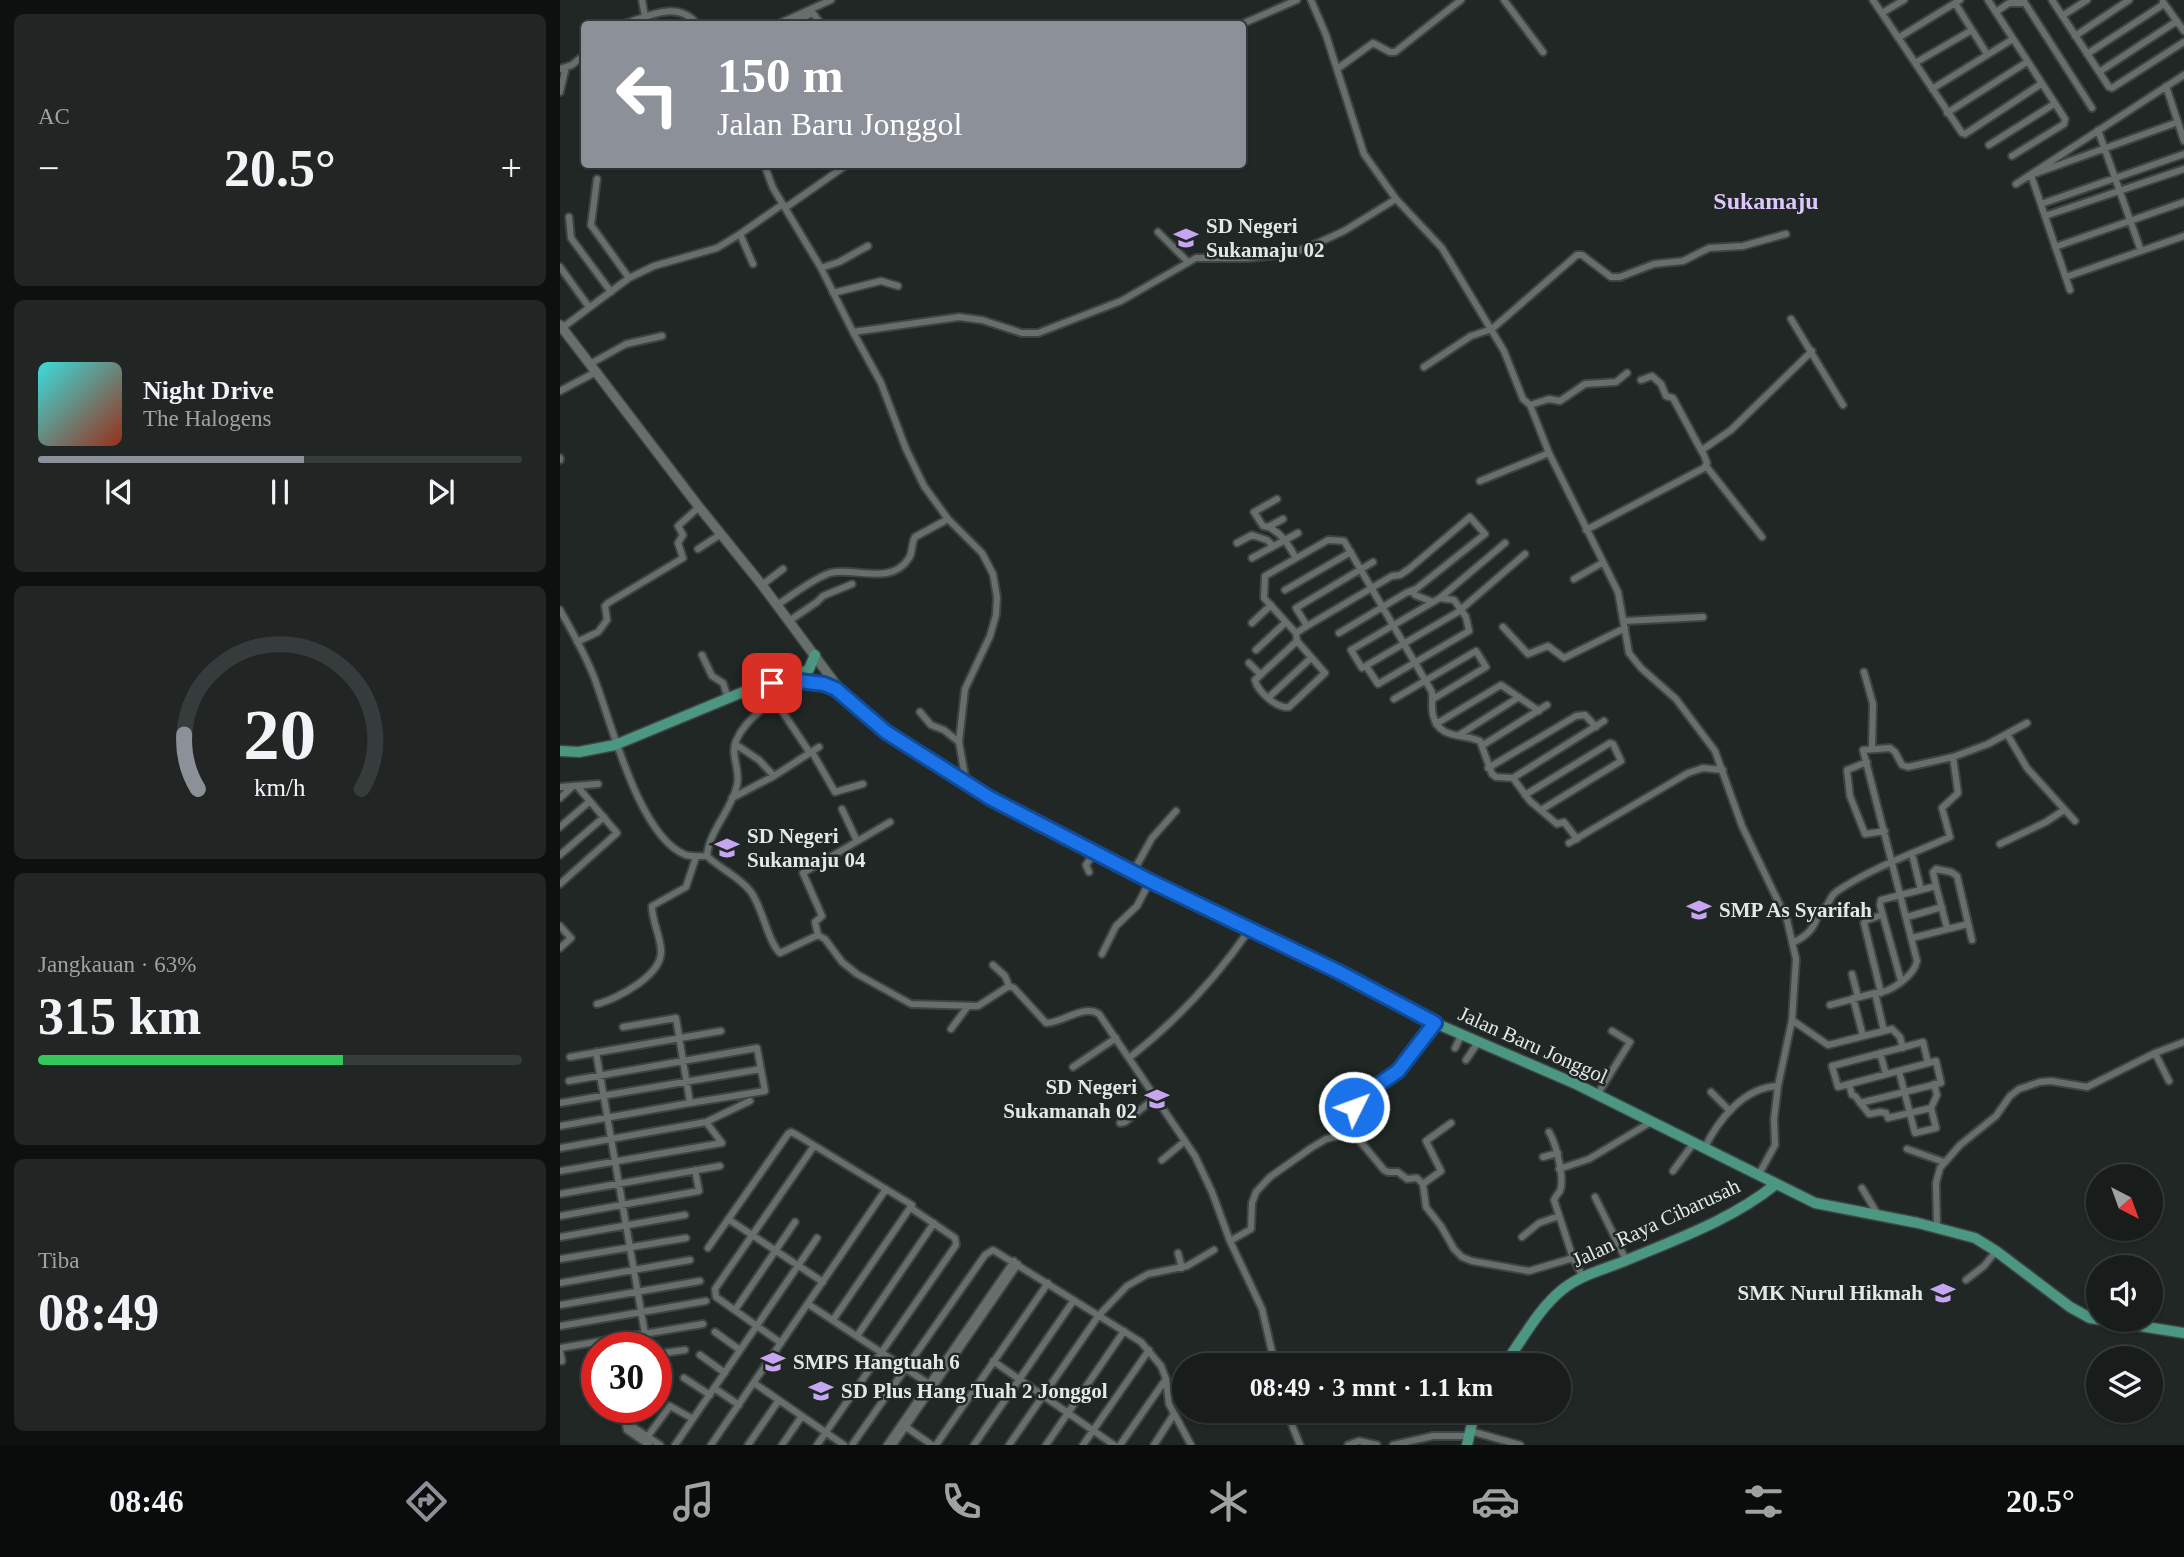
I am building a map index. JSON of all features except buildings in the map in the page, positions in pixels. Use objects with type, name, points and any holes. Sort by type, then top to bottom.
[{"type":"main road","points":[[561,327],[844,694]]},
{"type":"main road","points":[[787,680],[809,669],[815,655]]},
{"type":"main road","name":"Jalan Baru Jonggol","points":[[560,751],[579,752],[615,745],[760,686],[787,680],[824,684],[844,694],[886,732],[990,798],[1150,881],[1339,972],[1435,1023],[1597,1095],[1822,1206],[1937,1227],[1975,1238],[2070,1307],[2090,1318],[2184,1333]]},
{"type":"main road","name":"Jalan Raya Cibarusah","points":[[1513,1353],[1549,1302],[1565,1287],[1583,1277],[1682,1237],[1762,1196],[1776,1184]]},
{"type":"street","points":[[642,0],[645,17]]},
{"type":"street","points":[[785,21],[831,0]]},
{"type":"street","points":[[1246,22],[1297,0]]},
{"type":"street","points":[[1311,0],[1337,69],[1361,147],[1396,199],[1442,248],[1492,329],[1523,399],[1530,405],[1549,453],[1618,592],[1632,658],[1676,699],[1715,751],[1742,826],[1784,913],[1794,942],[1796,971],[1792,1020],[1778,1086],[1774,1119],[1775,1145],[1758,1176]]},
{"type":"street","points":[[1337,69],[1373,43],[1395,52],[1461,0]]},
{"type":"street","points":[[1504,0],[1543,52]]},
{"type":"street","points":[[1873,0],[1960,132],[1964,134],[2041,84]]},
{"type":"street","points":[[1882,13],[1904,0]]},
{"type":"street","points":[[1988,0],[2065,119],[2064,124],[2012,156]]},
{"type":"street","points":[[2052,0],[2109,87],[2116,88],[2184,42]]},
{"type":"street","points":[[2062,16],[2087,0]]},
{"type":"street","points":[[2075,36],[2129,0]]},
{"type":"street","points":[[1898,37],[1958,2],[1987,54]]},
{"type":"street","points":[[1996,12],[2009,2],[2024,2],[2092,108]]},
{"type":"street","points":[[2087,54],[2163,2],[2184,31]]},
{"type":"street","points":[[633,21],[677,11],[694,21]]},
{"type":"street","points":[[795,21],[813,13],[819,21]]},
{"type":"street","points":[[2099,72],[2177,21]]},
{"type":"street","points":[[1915,64],[1972,30]]},
{"type":"street","points":[[1932,89],[2013,39]]},
{"type":"street","points":[[560,92],[563,68],[581,57]]},
{"type":"street","points":[[1947,113],[2027,62]]},
{"type":"street","points":[[2016,184],[2184,75]]},
{"type":"street","points":[[2166,86],[2184,141]]},
{"type":"street","points":[[1989,145],[2054,104]]},
{"type":"street","points":[[2031,175],[2178,122]]},
{"type":"street","points":[[2098,130],[2141,251]]},
{"type":"street","points":[[2041,204],[2184,154]]},
{"type":"street","points":[[765,168],[769,180],[821,268],[887,394],[906,449],[924,486],[948,519],[987,561],[993,574],[997,597],[993,627],[965,690],[959,742],[966,782]]},
{"type":"street","points":[[561,327],[629,278],[654,266],[706,252],[740,234],[842,168]]},
{"type":"street","points":[[2045,216],[2184,169]]},
{"type":"street","points":[[2031,175],[2070,290]]},
{"type":"street","points":[[597,179],[591,225],[629,278]]},
{"type":"street","points":[[853,332],[959,317],[982,320],[1014,331],[1038,333],[1112,305],[1188,262],[1202,257],[1247,258],[1286,254],[1344,231],[1396,199]]},
{"type":"street","points":[[2055,247],[2184,202]]},
{"type":"street","points":[[569,217],[571,237],[611,292]]},
{"type":"street","points":[[1158,232],[1188,262]]},
{"type":"street","points":[[740,234],[753,264]]},
{"type":"street","points":[[1424,367],[1471,336],[1492,329],[1579,254],[1611,277],[1620,277],[1654,264],[1683,261],[1709,248],[1743,246],[1786,234]]},
{"type":"street","points":[[2066,277],[2184,236]]},
{"type":"street","points":[[821,268],[869,246]]},
{"type":"street","points":[[560,267],[589,307]]},
{"type":"street","points":[[833,293],[881,281],[898,286]]},
{"type":"street","points":[[1791,319],[1843,405]]},
{"type":"street","points":[[560,391],[626,344],[662,336]]},
{"type":"street","points":[[1702,452],[1731,430],[1812,351]]},
{"type":"street","points":[[1530,405],[1549,399],[1560,401],[1585,384],[1616,382],[1628,373]]},
{"type":"street","points":[[1641,380],[1651,376],[1661,384],[1666,396],[1674,400],[1702,452],[1706,466],[1762,537]]},
{"type":"street","points":[[1480,481],[1549,453]]},
{"type":"street","points":[[1586,530],[1706,466]]},
{"type":"street","points":[[1277,499],[1254,512],[1263,526],[1285,540],[1296,558]]},
{"type":"street","points":[[578,642],[598,632],[607,620],[605,606],[608,603],[684,558],[678,543],[683,536],[678,526],[699,507]]},
{"type":"street","points":[[1296,633],[1409,569],[1470,517],[1485,534],[1412,591],[1339,633]]},
{"type":"street","points":[[777,605],[830,573],[873,575],[896,568],[909,558],[915,537],[948,519]]},
{"type":"street","points":[[1268,527],[1283,519]]},
{"type":"street","points":[[1252,558],[1298,533]]},
{"type":"street","points":[[698,549],[721,534]]},
{"type":"street","points":[[1237,543],[1252,535],[1267,540],[1273,546]]},
{"type":"street","points":[[1297,641],[1255,680],[1256,685],[1283,708],[1289,707],[1325,673],[1297,641],[1296,633],[1264,598],[1265,576],[1328,540],[1344,541],[1426,680],[1433,699],[1432,712],[1436,723],[1443,732],[1478,740],[1483,746],[1494,777],[1513,778],[1604,721]]},
{"type":"street","points":[[1505,543],[1437,600],[1351,650],[1362,668],[1458,612],[1525,554]]},
{"type":"street","points":[[1285,590],[1350,552]]},
{"type":"street","points":[[1307,626],[1296,608],[1373,562]]},
{"type":"street","points":[[1574,579],[1602,563]]},
{"type":"street","points":[[762,585],[783,569]]},
{"type":"street","points":[[789,621],[822,596],[852,584]]},
{"type":"street","points":[[1366,666],[1378,684],[1469,631],[1466,617],[1454,600],[1437,600],[1415,595],[1412,591]]},
{"type":"street","points":[[1252,623],[1271,606]]},
{"type":"street","points":[[560,610],[593,674],[608,713],[615,745],[632,784],[662,836],[675,849],[696,857],[707,856],[741,881],[764,916],[777,951],[784,953],[818,935],[825,939],[849,968],[903,1001],[918,1005],[968,1006],[982,1003],[1009,986]]},
{"type":"street","points":[[1503,627],[1528,653],[1548,646],[1564,658],[1625,624],[1703,617]]},
{"type":"street","points":[[1256,650],[1286,622]]},
{"type":"street","points":[[1394,699],[1476,651],[1486,666],[1483,670],[1433,699]]},
{"type":"street","points":[[702,655],[712,676],[723,683],[728,698]]},
{"type":"street","points":[[1269,697],[1311,658]]},
{"type":"street","points":[[1249,663],[1261,675]]},
{"type":"street","points":[[1864,672],[1873,704],[1872,748]]},
{"type":"street","points":[[707,856],[738,779],[735,744],[748,723],[774,699],[787,680]]},
{"type":"street","points":[[1436,723],[1499,685],[1539,711]]},
{"type":"street","points":[[1458,736],[1520,697]]},
{"type":"street","points":[[774,699],[814,751],[835,792],[863,784]]},
{"type":"street","points":[[1483,746],[1547,705]]},
{"type":"street","points":[[920,712],[931,725],[944,730],[959,742]]},
{"type":"street","points":[[1489,768],[1576,716],[1585,715],[1596,727]]},
{"type":"street","points":[[1830,1005],[1878,993],[1901,981],[1917,965],[1894,862],[1863,750],[1893,750],[1905,767],[1953,757],[2027,723]]},
{"type":"street","points":[[2007,734],[2027,768],[2075,821]]},
{"type":"street","points":[[1525,795],[1610,743],[1613,744],[1621,761],[1541,810]]},
{"type":"street","points":[[735,744],[759,760],[774,776]]},
{"type":"street","points":[[732,799],[814,751]]},
{"type":"street","points":[[1794,942],[1811,931],[1817,923],[1819,911],[1828,906],[1834,894],[1894,862],[1950,837],[1941,808],[1958,793],[1953,757]]},
{"type":"street","points":[[1867,762],[1847,770],[1850,796],[1865,834],[1885,831]]},
{"type":"street","points":[[1569,843],[1688,773],[1703,768],[1723,771]]},
{"type":"street","points":[[1513,778],[1525,795],[1556,824],[1564,822],[1577,839]]},
{"type":"street","points":[[560,787],[598,784]]},
{"type":"street","points":[[560,797],[575,786]]},
{"type":"street","points":[[560,884],[616,835],[615,830],[575,786]]},
{"type":"street","points":[[560,827],[590,801]]},
{"type":"street","points":[[842,809],[857,841]]},
{"type":"street","points":[[2000,844],[2046,822],[2064,810]]},
{"type":"street","points":[[1133,872],[1152,838],[1176,811]]},
{"type":"street","points":[[560,855],[604,817]]},
{"type":"street","points":[[818,935],[815,922],[822,916],[803,873],[891,822]]},
{"type":"street","points":[[1089,872],[1086,865],[1095,852]]},
{"type":"street","points":[[597,1004],[618,997],[647,976],[657,965],[661,952],[652,906],[686,887],[696,857]]},
{"type":"street","points":[[1913,858],[1921,890]]},
{"type":"street","points":[[1947,928],[1933,872],[1936,869],[1957,876],[1972,940]]},
{"type":"street","points":[[1102,954],[1116,926],[1137,906],[1150,881]]},
{"type":"street","points":[[1901,981],[1882,915],[1881,900],[1936,886]]},
{"type":"street","points":[[1907,917],[1941,907]]},
{"type":"street","points":[[1882,915],[1864,923],[1884,1031]]},
{"type":"street","points":[[1912,938],[1968,924]]},
{"type":"street","points":[[560,926],[571,938],[560,948]]},
{"type":"street","points":[[1129,1058],[1216,975],[1250,929]]},
{"type":"street","points":[[993,965],[1042,1021],[1054,1023],[1091,1010],[1099,1014],[1185,1141],[1205,1176],[1230,1241],[1262,1309],[1272,1353]]},
{"type":"street","points":[[1852,974],[1863,1036]]},
{"type":"street","points":[[951,1029],[968,1006]]},
{"type":"street","points":[[623,1027],[676,1018],[691,1103]]},
{"type":"street","points":[[1792,1020],[1828,1045],[1892,1029],[1900,1037],[1902,1048]]},
{"type":"street","points":[[1230,1241],[1251,1228],[1252,1203],[1256,1192],[1269,1177],[1322,1141],[1339,1136],[1350,1129],[1358,1121],[1354,1107],[1356,1102],[1398,1071],[1435,1023]]},
{"type":"street","points":[[570,1057],[721,1031]]},
{"type":"street","points":[[1597,1095],[1630,1042],[1612,1031]]},
{"type":"street","points":[[1455,1048],[1462,1034]]},
{"type":"street","points":[[1073,1067],[1116,1038]]},
{"type":"street","points":[[1466,1060],[1479,1041]]},
{"type":"street","points":[[1860,1103],[1941,1083],[1936,1061],[1838,1087],[1832,1066],[1923,1042],[1928,1063]]},
{"type":"street","points":[[1937,1227],[1936,1183],[1944,1162],[1996,1116],[2010,1096],[2024,1086],[2039,1082],[2060,1081],[2087,1087],[2155,1053],[2184,1042]]},
{"type":"street","points":[[560,1126],[765,1091],[757,1048],[569,1081]]},
{"type":"street","points":[[596,1052],[645,1332]]},
{"type":"street","points":[[1880,1053],[1886,1074]]},
{"type":"street","points":[[2155,1053],[2169,1081]]},
{"type":"street","points":[[560,1103],[761,1069]]},
{"type":"street","points":[[1899,1070],[1915,1133],[1936,1128],[1931,1108],[1937,1095],[1934,1084]]},
{"type":"street","points":[[1849,1084],[1852,1096],[1869,1114],[1886,1113],[1888,1118],[1931,1108]]},
{"type":"street","points":[[1704,1149],[1714,1129],[1730,1111],[1755,1090],[1763,1086],[1778,1086]]},
{"type":"street","points":[[1711,1092],[1730,1111]]},
{"type":"street","points":[[1120,1124],[1155,1098]]},
{"type":"street","points":[[560,1148],[706,1122],[750,1101]]},
{"type":"street","points":[[560,1171],[722,1143],[706,1122]]},
{"type":"street","points":[[1559,1169],[1590,1159],[1651,1122]]},
{"type":"street","points":[[1423,1184],[1441,1171],[1426,1141],[1451,1123]]},
{"type":"street","points":[[1350,1129],[1384,1170],[1398,1172],[1406,1179],[1417,1178],[1423,1184],[1426,1208],[1462,1257],[1529,1271],[1573,1258]]},
{"type":"street","points":[[708,1248],[789,1132],[797,1135],[911,1203],[911,1208],[833,1320]]},
{"type":"street","points":[[1549,1132],[1558,1153],[1560,1190],[1554,1200],[1573,1258],[1583,1277]]},
{"type":"street","points":[[1162,1160],[1185,1141]]},
{"type":"street","points":[[1674,1171],[1693,1144]]},
{"type":"street","points":[[781,1343],[716,1297],[715,1290],[814,1146]]},
{"type":"street","points":[[1907,1149],[1944,1162]]},
{"type":"street","points":[[1543,1157],[1558,1153]]},
{"type":"street","points":[[560,1194],[720,1166]]},
{"type":"street","points":[[560,1216],[699,1191],[695,1170]]},
{"type":"street","points":[[1862,1188],[1878,1215]]},
{"type":"street","points":[[711,1445],[886,1189]]},
{"type":"street","points":[[1595,1196],[1626,1260]]},
{"type":"street","points":[[817,1445],[956,1245],[954,1238],[911,1208]]},
{"type":"street","points":[[560,1237],[685,1215]]},
{"type":"street","points":[[1522,1237],[1539,1223],[1559,1216]]},
{"type":"street","points":[[728,1219],[823,1282]]},
{"type":"street","points":[[735,1310],[794,1222]]},
{"type":"street","points":[[857,1336],[934,1223]]},
{"type":"street","points":[[560,1259],[685,1238]]},
{"type":"street","points":[[676,1445],[817,1238]]},
{"type":"street","points":[[852,1445],[987,1252],[996,1250],[1124,1331],[1149,1350],[1161,1366],[1172,1408]]},
{"type":"street","points":[[1009,1445],[1099,1315],[1127,1286],[1155,1271],[1182,1268],[1214,1250]]},
{"type":"street","points":[[1966,1280],[1984,1266],[1996,1251]]},
{"type":"street","points":[[1178,1253],[1182,1268]]},
{"type":"street","points":[[560,1283],[690,1260]]},
{"type":"street","points":[[887,1445],[904,1425],[1016,1262]]},
{"type":"street","points":[[560,1305],[700,1281]]},
{"type":"street","points":[[904,1425],[934,1445],[1048,1283]]},
{"type":"street","points":[[974,1445],[1074,1300]]},
{"type":"street","points":[[560,1326],[705,1301]]},
{"type":"street","points":[[808,1304],[931,1386]]},
{"type":"street","points":[[657,1332],[703,1324]]},
{"type":"street","points":[[1046,1445],[1124,1331]]},
{"type":"street","points":[[715,1332],[740,1350]]},
{"type":"street","points":[[562,1361],[560,1350],[581,1347]]},
{"type":"street","points":[[672,1352],[685,1350]]},
{"type":"street","points":[[1083,1445],[1149,1350]]},
{"type":"street","points":[[700,1355],[725,1373]]},
{"type":"street","points":[[993,1362],[1114,1445]]},
{"type":"street","points":[[684,1378],[738,1405]]},
{"type":"street","points":[[1120,1445],[1166,1379]]},
{"type":"street","points":[[754,1383],[844,1445]]},
{"type":"street","points":[[748,1445],[779,1400]]},
{"type":"street","points":[[660,1445],[647,1443],[670,1406],[693,1419]]},
{"type":"street","points":[[782,1445],[802,1416]]},
{"type":"street","points":[[1154,1445],[1172,1417]]},
{"type":"street","points":[[1179,1423],[1191,1445]]},
{"type":"street","points":[[1291,1423],[1300,1445]]},
{"type":"street","points":[[893,1445],[904,1425]]},
{"type":"street","points":[[1393,1445],[1433,1436],[1468,1437],[1520,1445]]},
{"type":"street","points":[[1348,1445],[1359,1441],[1377,1445]]},
{"type":"place","name":"SD Negeri Sukamaju 02","points":[[1186,238]]},
{"type":"place","name":"SD Negeri Sukamaju 04","points":[[727,848]]},
{"type":"place","name":"SMP As Syarifah","points":[[1699,910]]},
{"type":"place","name":"SD Negeri Sukamanah 02","points":[[1157,1099]]},
{"type":"place","name":"SMK Nurul Hikmah","points":[[1943,1293]]},
{"type":"place","name":"SMPS Hangtuah 6","points":[[773,1362]]},
{"type":"place","name":"SD Plus Hang Tuah 2 Jonggol","points":[[821,1391]]},
{"type":"district","name":"Sukamaju","points":[[1766,201]]},
{"type":"route","points":[[772,683],[791,680],[824,684],[836,689],[886,732],[990,798],[1150,881],[1339,972],[1435,1023],[1406,1063],[1358,1099],[1354,1107]]}]
